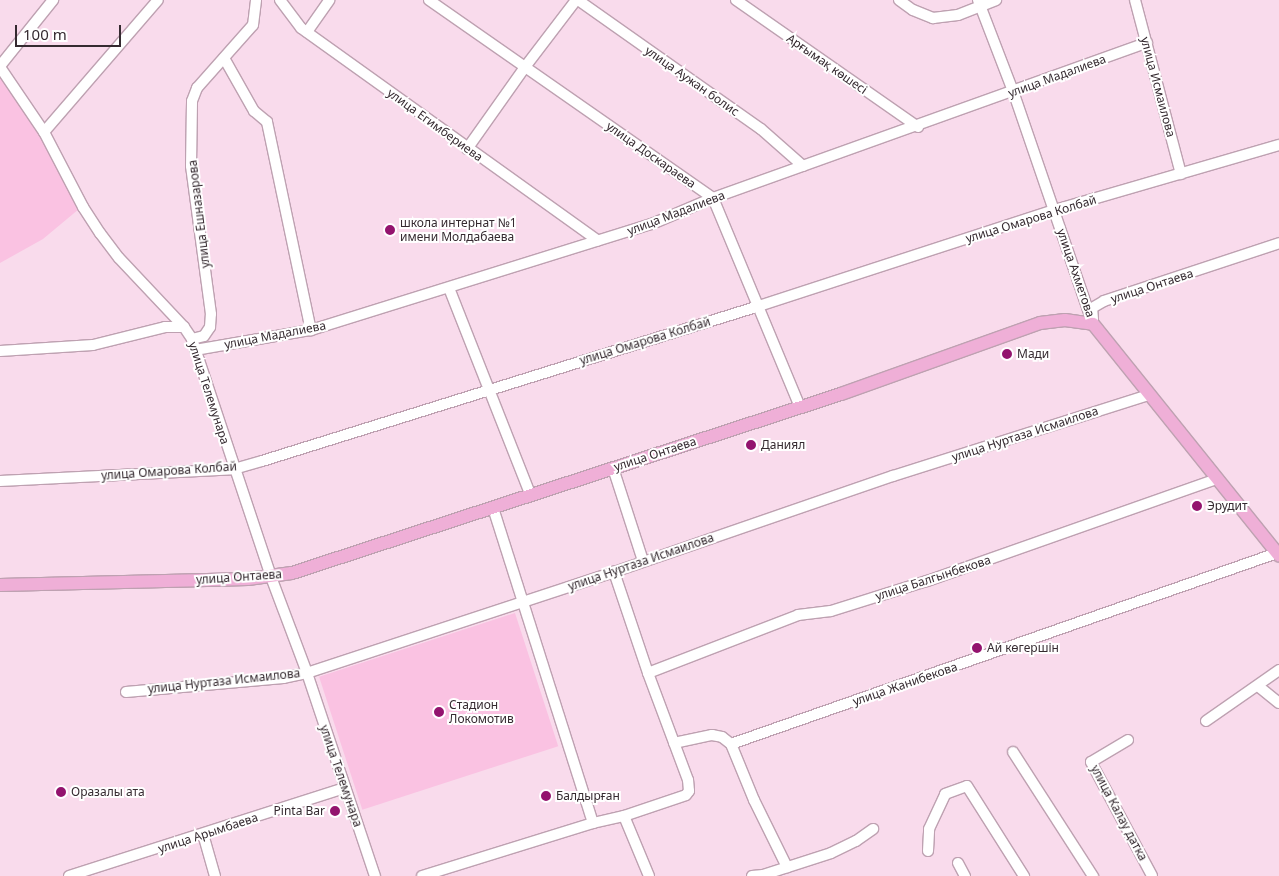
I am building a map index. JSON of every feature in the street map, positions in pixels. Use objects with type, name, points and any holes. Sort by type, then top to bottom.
[{"type":"main road","name":"улица Онтаева","points":[[0,585],[271,577],[323,564],[530,494],[800,407],[1040,323],[1065,320],[1094,324]]},
{"type":"main road","name":"улица Ахметова","points":[[1094,324],[1148,395],[1278,554]]},
{"type":"street","points":[[0,67],[53,0]]},
{"type":"street","points":[[44,132],[158,0]]},
{"type":"street","name":"улица Ешназарова","points":[[192,339],[204,336],[210,327],[211,314],[191,166],[192,101],[197,88],[253,25],[256,0]]},
{"type":"street","name":"улица Егимбериева","points":[[280,0],[301,28],[467,149],[598,241]]},
{"type":"street","points":[[307,32],[329,0]]},
{"type":"street","name":"улица Доскараева","points":[[429,0],[713,198]]},
{"type":"street","points":[[467,149],[525,67],[577,0]]},
{"type":"street","name":"улица Аужан болис","points":[[577,0],[761,129],[803,166]]},
{"type":"street","name":"Арғымақ көшесі","points":[[736,0],[918,127]]},
{"type":"street","points":[[899,0],[913,10],[933,18],[958,16],[979,4],[996,0]]},
{"type":"street","name":"улица Исмаилова","points":[[1135,0],[1181,174]]},
{"type":"street","name":"улица Ахметова","points":[[979,4],[1013,91],[1094,324]]},
{"type":"street","name":"улица Мадалиева","points":[[195,350],[311,330],[652,224],[713,198],[918,127],[1147,43]]},
{"type":"street","points":[[224,58],[254,111],[267,122],[311,330]]},
{"type":"street","name":"улица Телемунара","points":[[0,67],[44,132],[83,207],[100,233],[120,258],[184,326],[192,339],[271,577],[307,673],[375,876]]},
{"type":"street","name":"улица Омарова Колбай","points":[[0,481],[234,468],[759,306],[1055,210],[1279,145]]},
{"type":"street","points":[[713,198],[800,407]]},
{"type":"street","name":"улица Онтаева","points":[[1094,324],[1092,308],[1104,301],[1279,243]]},
{"type":"street","points":[[449,288],[530,494]]},
{"type":"street","points":[[0,351],[93,346],[164,327],[184,326]]},
{"type":"street","name":"улица Нуртаза Исмаилова","points":[[126,692],[283,678],[307,673],[614,572],[893,476],[1148,395]]},
{"type":"street","points":[[612,468],[642,561]]},
{"type":"street","name":"улица Балгынбекова","points":[[648,673],[798,615],[831,611],[927,581],[1217,478]]},
{"type":"street","points":[[493,507],[593,823]]},
{"type":"street","name":"улица Жанибекова","points":[[731,744],[1278,554]]},
{"type":"street","points":[[422,876],[593,823],[624,816],[686,795],[690,791],[614,572]]},
{"type":"street","points":[[1206,720],[1279,670]]},
{"type":"street","points":[[1258,686],[1279,703]]},
{"type":"street","points":[[674,743],[712,735],[722,737],[731,744],[754,800],[787,867]]},
{"type":"street","name":"улица Калау датка","points":[[1128,740],[1091,762],[1152,876]]},
{"type":"street","points":[[1013,752],[1093,876]]},
{"type":"street","points":[[928,851],[929,829],[945,794],[967,786],[1024,876]]},
{"type":"street","name":"улица Арымбаева","points":[[74,875],[345,788]]},
{"type":"street","points":[[624,816],[649,876]]},
{"type":"street","points":[[752,876],[763,875],[832,853],[856,841],[873,829]]},
{"type":"street","points":[[203,834],[215,876]]},
{"type":"street","points":[[958,863],[965,876]]},
{"type":"shaded area","points":[[0,76],[30,118],[79,209],[43,239],[0,263]]},
{"type":"shaded area","name":"Стадион Локомотив","points":[[515,613],[558,746],[362,810],[319,677]]},
{"type":"place","name":"школа интернат №1 имени Молдабаева","points":[[390,230]]},
{"type":"place","name":"Мади","points":[[1007,354]]},
{"type":"place","name":"Даниял","points":[[751,445]]},
{"type":"place","name":"Эрудит","points":[[1197,506]]},
{"type":"place","name":"Ай көгершін","points":[[977,648]]},
{"type":"place","name":"Стадион Локомотив","points":[[439,712]]},
{"type":"place","name":"Оразалы ата","points":[[61,792]]},
{"type":"place","name":"Балдырған","points":[[546,796]]},
{"type":"place","name":"Pinta Bar","points":[[335,811]]}]
